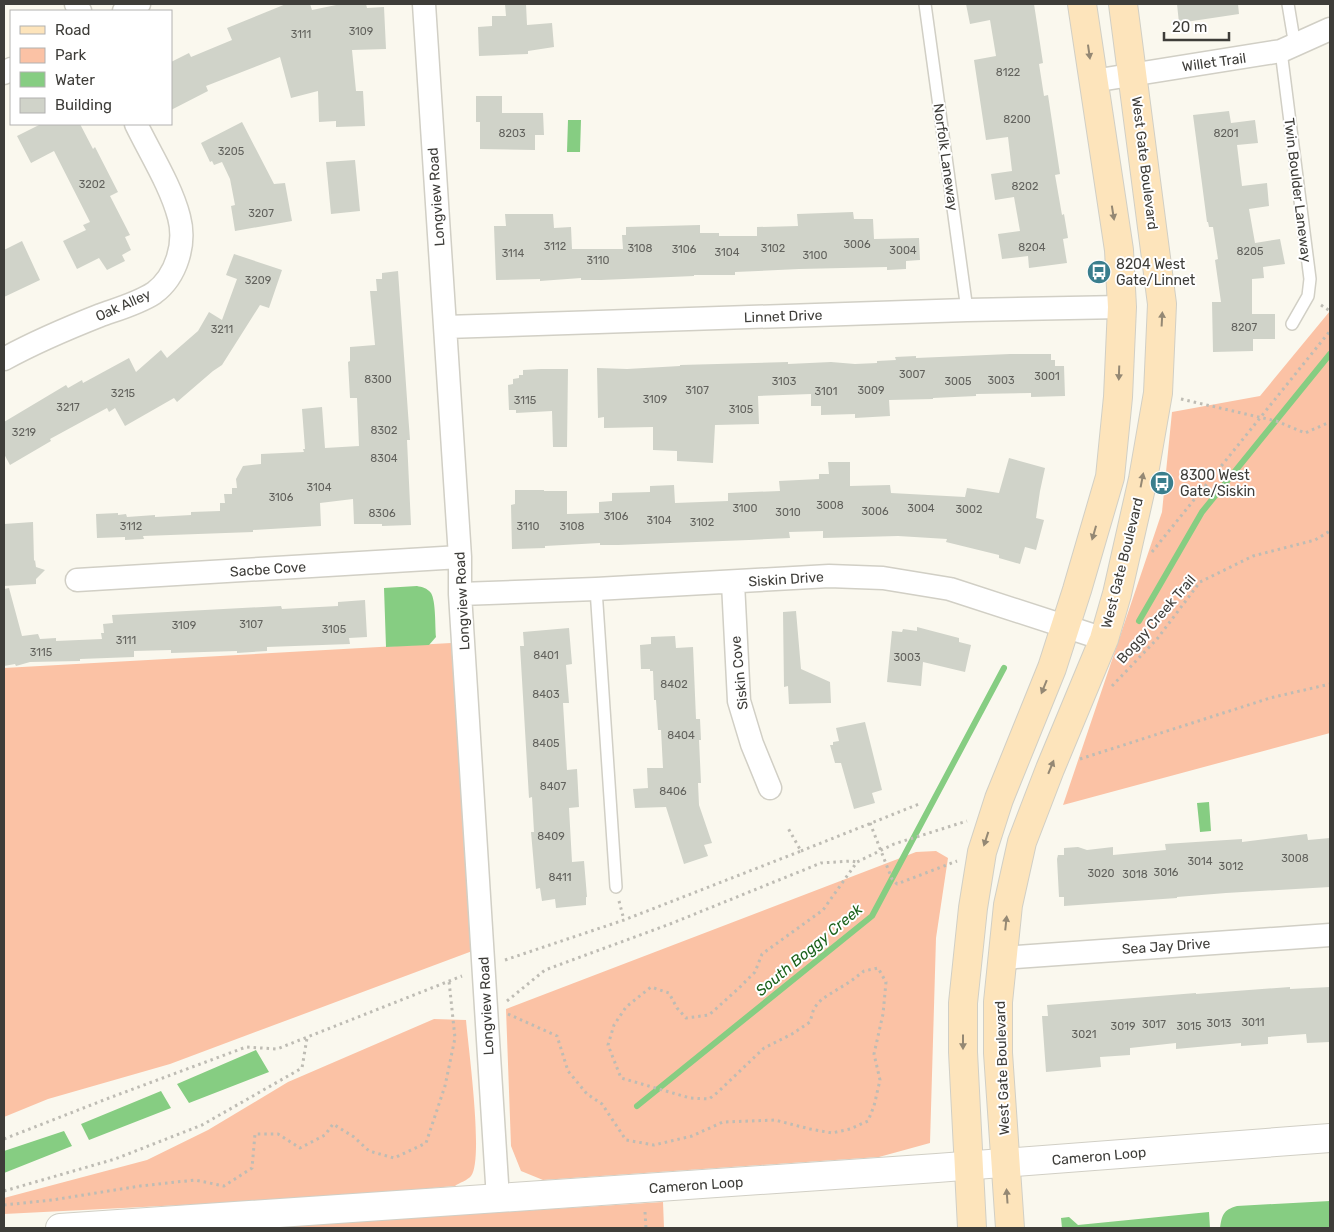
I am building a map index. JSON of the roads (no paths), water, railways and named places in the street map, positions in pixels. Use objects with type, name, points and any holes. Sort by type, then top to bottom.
[{"type":"main road","points":[[972,1228],[963,1052],[963,1002],[972,908],[982,852],[999,799],[1052,668],[1110,477],[1118,397],[1122,307],[1119,250],[1082,4]]},
{"type":"main road","name":"West Gate Boulevard","points":[[1010,1228],[998,1053],[998,1002],[1008,905],[1022,842],[1104,639],[1117,594],[1141,488],[1158,393],[1162,304],[1123,4]]},
{"type":"street","points":[[126,10],[139,4]]},
{"type":"street","name":"Longview Road","points":[[424,4],[460,557],[460,594],[484,967],[491,1008],[498,1199]]},
{"type":"street","name":"Willet Trail","points":[[1093,81],[1288,48],[1330,29]]},
{"type":"street","name":"Oak Alley","points":[[4,359],[74,326],[154,293],[166,280],[174,266],[180,249],[182,232],[179,217],[172,196],[136,125]]},
{"type":"street","name":"Linnet Drive","points":[[445,327],[967,310],[1122,307]]},
{"type":"street","name":"Sacbe Cove","points":[[77,580],[460,557]]},
{"type":"street","name":"Siskin Drive","points":[[460,594],[732,583],[828,576],[883,578],[950,589],[1104,639]]},
{"type":"street","name":"Siskin Cove","points":[[732,583],[739,701],[752,744],[770,788]]},
{"type":"street","name":"Sea Jay Drive","points":[[1002,958],[1330,935]]},
{"type":"street","name":"Cameron Loop","points":[[60,1228],[968,1166],[1330,1138]]},
{"type":"lane","name":"Norfolk Laneway","points":[[925,4],[967,310]]},
{"type":"lane","name":"Twin Boulder Laneway","points":[[1288,4],[1288,48],[1310,279],[1308,296],[1292,324]]},
{"type":"lane","points":[[596,589],[616,887]]},
{"type":"water","points":[[568,120],[581,120],[580,152],[567,152]]},
{"type":"water","points":[[417,586],[428,590],[433,597],[436,637],[429,645],[386,647],[384,588]]},
{"type":"water","points":[[1209,802],[1211,831],[1200,832],[1197,803]]},
{"type":"water","points":[[256,1050],[269,1072],[189,1103],[177,1084]]},
{"type":"water","points":[[161,1091],[171,1108],[89,1140],[81,1124]]},
{"type":"water","points":[[64,1131],[72,1146],[4,1173],[4,1151]]},
{"type":"water","points":[[1330,1201],[1330,1228],[1220,1228],[1224,1214],[1229,1209],[1237,1206]]},
{"type":"water","points":[[1209,1212],[1210,1228],[1062,1228],[1061,1218],[1069,1217],[1078,1225]]},
{"type":"waterway","name":"South Boggy Creek","points":[[1139,621],[1202,512],[1330,354]]},
{"type":"waterway","name":"South Boggy Creek","points":[[637,1106],[872,916],[1004,668]]},
{"type":"place","name":"8204 West Gate/Linnet","points":[[1099,272]]},
{"type":"place","name":"8300 West Gate/Siskin","points":[[1162,483]]}]
